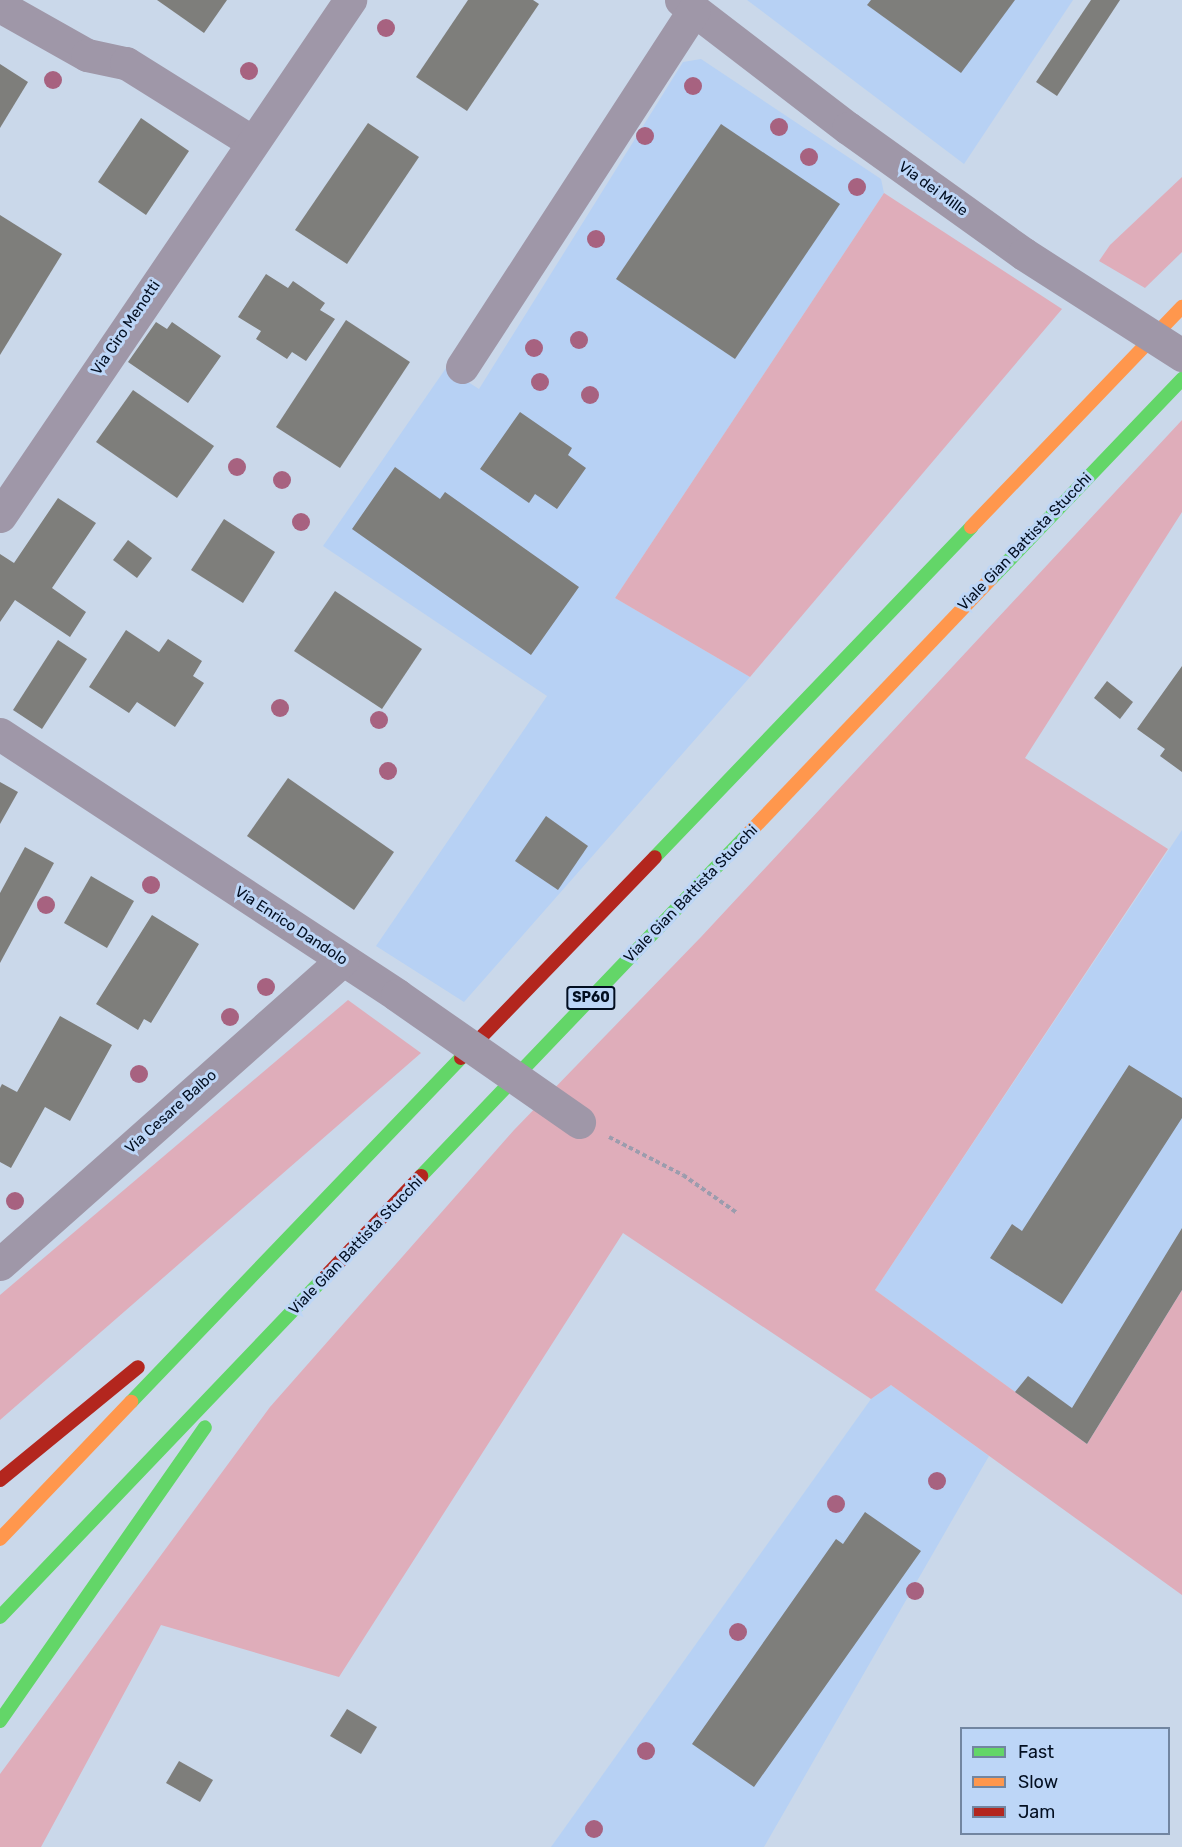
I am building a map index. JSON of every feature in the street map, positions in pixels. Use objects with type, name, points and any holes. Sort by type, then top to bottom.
[{"type":"highway","points":[[0,1539],[242,1283],[1088,408],[1182,307]]},
{"type":"highway","name":"Viale Gian Battista Stucchi","points":[[0,1617],[1182,379]]},
{"type":"highway","points":[[0,1480],[242,1283]]},
{"type":"highway","points":[[0,1721],[263,1344]]},
{"type":"street","name":"Via Ciro Menotti","points":[[0,516],[251,141],[350,0]]},
{"type":"street","name":"Via dei Mille","points":[[462,367],[687,5],[1024,254],[1182,355]]},
{"type":"street","points":[[0,6],[87,55],[126,63],[251,141]]},
{"type":"street","name":"Via Enrico Dandolo","points":[[0,734],[397,995],[579,1122]]},
{"type":"street","name":"Via Cesare Balbo","points":[[0,1264],[343,960]]},
{"type":"path","points":[[579,1122],[683,1175],[737,1213]]},
{"type":"shaded area","points":[[747,0],[1073,0],[964,164]]},
{"type":"shaded area","points":[[701,59],[881,179],[884,193],[615,598],[750,677],[464,1002],[376,946],[547,696],[323,546],[446,368],[479,389],[683,62]]},
{"type":"shaded area","points":[[1182,177],[1182,252],[1145,288],[1099,261],[1110,245]]},
{"type":"shaded area","points":[[884,193],[1062,309],[750,677],[615,598]]},
{"type":"shaded area","points":[[1182,420],[1182,512],[1025,758],[1168,849],[875,1290],[1087,1444],[1182,1290],[1182,1595],[891,1385],[871,1399],[623,1233],[339,1677],[161,1625],[41,1847],[0,1847],[0,1774],[270,1407],[514,1130],[701,937]]},
{"type":"shaded area","points":[[1182,830],[1182,1290],[1087,1444],[875,1290]]},
{"type":"shaded area","points":[[348,1000],[421,1053],[0,1420],[0,1295]]},
{"type":"shaded area","points":[[891,1385],[989,1456],[764,1847],[551,1847],[871,1399]]},
{"type":"building","points":[[157,0],[227,0],[204,33]]},
{"type":"building","points":[[468,0],[533,0],[539,4],[467,111],[416,77]]},
{"type":"building","points":[[871,0],[1015,0],[961,73],[867,5]]},
{"type":"building","points":[[1091,0],[1120,0],[1057,96],[1036,82]]},
{"type":"building","points":[[0,64],[28,82],[0,128]]},
{"type":"building","points":[[141,118],[189,151],[146,215],[98,182]]},
{"type":"building","points":[[368,123],[419,157],[347,264],[295,230]]},
{"type":"building","points":[[721,124],[840,204],[735,359],[616,279]]},
{"type":"building","points":[[0,215],[62,254],[0,355]]},
{"type":"building","points":[[266,274],[288,288],[293,281],[325,303],[320,310],[335,319],[306,361],[292,352],[287,359],[256,339],[261,331],[238,317]]},
{"type":"building","points":[[346,320],[410,362],[340,468],[276,427]]},
{"type":"building","points":[[156,322],[167,329],[172,322],[221,356],[188,403],[128,362]]},
{"type":"building","points":[[133,390],[214,446],[177,498],[96,442]]},
{"type":"building","points":[[520,412],[572,448],[568,455],[586,468],[557,509],[535,494],[529,503],[480,469]]},
{"type":"building","points":[[395,467],[440,499],[445,492],[579,587],[531,655],[352,529]]},
{"type":"building","points":[[58,498],[96,523],[52,588],[86,612],[70,637],[15,600],[0,622],[0,554],[14,563]]},
{"type":"building","points":[[224,519],[275,552],[243,603],[191,570]]},
{"type":"building","points":[[128,540],[152,558],[137,578],[113,560]]},
{"type":"building","points":[[335,591],[422,649],[382,709],[294,651]]},
{"type":"building","points":[[126,630],[159,652],[168,639],[202,661],[193,676],[204,683],[175,727],[137,702],[129,713],[89,687]]},
{"type":"building","points":[[58,640],[87,659],[42,729],[13,710]]},
{"type":"building","points":[[1182,666],[1182,772],[1160,756],[1165,749],[1137,729]]},
{"type":"building","points":[[1107,681],[1133,702],[1120,719],[1094,698]]},
{"type":"building","points":[[288,778],[394,852],[354,910],[247,836]]},
{"type":"building","points":[[0,782],[18,792],[0,824]]},
{"type":"building","points":[[546,816],[588,846],[558,890],[515,861]]},
{"type":"building","points":[[25,847],[54,863],[0,963],[0,893]]},
{"type":"building","points":[[91,876],[134,901],[107,948],[64,923]]},
{"type":"building","points":[[152,915],[199,944],[151,1023],[144,1019],[138,1030],[96,1004]]},
{"type":"building","points":[[60,1016],[112,1045],[70,1121],[45,1107],[11,1168],[0,1162],[0,1088],[2,1084],[17,1092]]},
{"type":"building","points":[[1129,1065],[1182,1098],[1182,1118],[1062,1304],[990,1258],[1012,1224],[1022,1231]]},
{"type":"building","points":[[1182,1228],[1182,1290],[1087,1444],[1015,1392],[1028,1376],[1072,1408]]},
{"type":"building","points":[[865,1512],[921,1551],[754,1787],[692,1744],[836,1539],[843,1544]]},
{"type":"building","points":[[347,1709],[377,1727],[361,1754],[330,1736]]},
{"type":"building","points":[[179,1761],[213,1780],[200,1802],[166,1783]]},
{"type":"traffic: fast","points":[[991,579],[1182,379]]},
{"type":"traffic: fast","points":[[655,857],[971,527]]},
{"type":"traffic: fast","points":[[421,1176],[747,835]]},
{"type":"traffic: fast","points":[[131,1402],[461,1058]]},
{"type":"traffic: fast","points":[[0,1617],[324,1278]]},
{"type":"traffic: fast","points":[[0,1721],[205,1427]]},
{"type":"traffic: slow","points":[[971,527],[1182,307]]},
{"type":"traffic: slow","points":[[747,835],[991,579]]},
{"type":"traffic: slow","points":[[0,1539],[131,1402]]},
{"type":"traffic: jam","points":[[461,1058],[655,857]]},
{"type":"traffic: jam","points":[[324,1278],[421,1176]]},
{"type":"traffic: jam","points":[[0,1480],[138,1367]]}]
